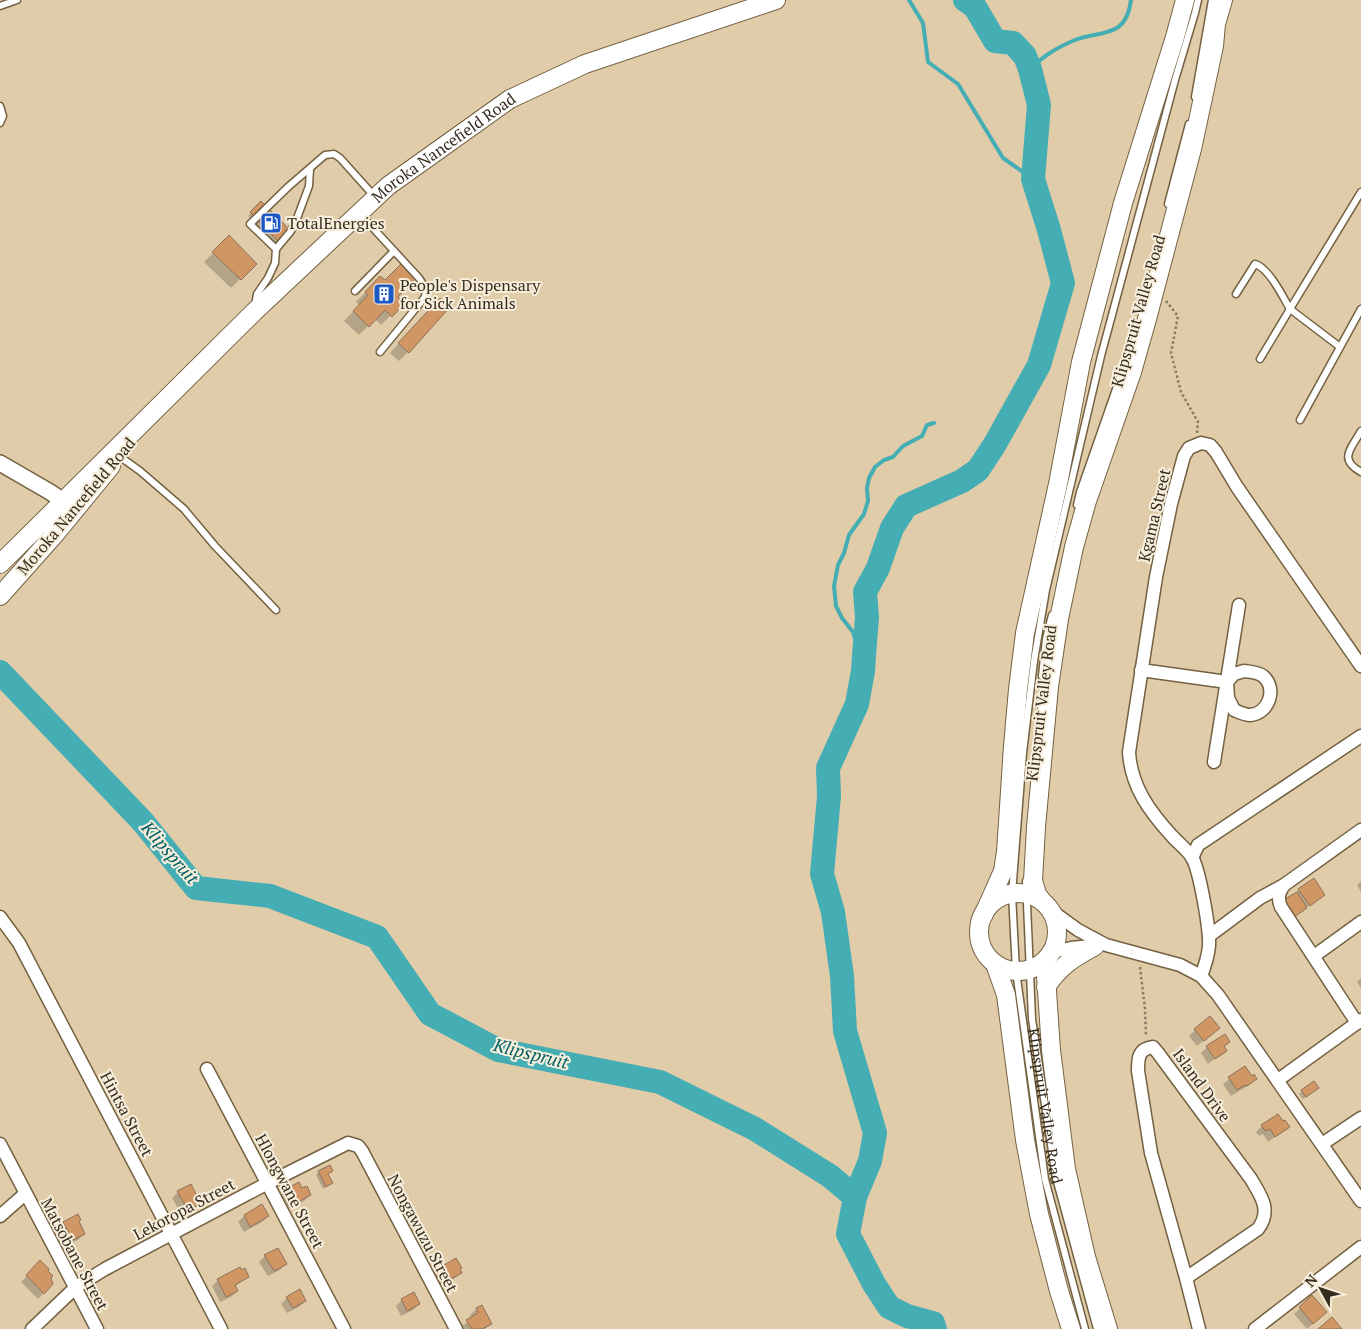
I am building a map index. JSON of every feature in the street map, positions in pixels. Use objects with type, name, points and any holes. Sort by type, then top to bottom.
[{"type":"main road","name":"Moroka Nancefield Road","points":[[0,596],[69,505],[151,414],[254,312],[388,186],[510,99],[585,64],[776,0]]},
{"type":"main road","name":"Klipspruit Valley Road","points":[[983,916],[1004,862],[1018,689],[1025,633],[1058,484],[1081,362],[1123,202],[1185,0]]},
{"type":"main road","name":"Klipspruit Valley Road","points":[[1046,905],[1037,894],[1033,881],[1049,687],[1059,619],[1086,501],[1132,372],[1156,289],[1192,149],[1206,85],[1216,24],[1224,0]]},
{"type":"main road","name":"Moroka Nancefield Road","points":[[0,564],[69,505],[119,456],[151,414]]},
{"type":"main road","points":[[1019,894],[1046,905],[1055,919],[1057,930],[1056,942],[1036,964],[1005,969],[988,958],[980,942],[980,924],[983,916],[995,902],[1019,894]]},
{"type":"main road","points":[[1046,987],[1059,969],[1070,960],[1100,946]]},
{"type":"main road","name":"Klipspruit Valley Road","points":[[995,964],[1006,995],[1025,1140],[1039,1214],[1058,1291],[1071,1329]]},
{"type":"main road","name":"Klipspruit Valley Road","points":[[1036,964],[1046,987],[1051,1050],[1066,1169],[1086,1257],[1108,1329]]},
{"type":"street","points":[[1196,444],[1210,445],[1216,452],[1237,487],[1361,666]]},
{"type":"street","name":"Kgama Street","points":[[1196,444],[1189,448],[1184,456],[1171,504],[1140,670],[1129,752],[1133,778],[1148,807],[1192,858],[1202,894],[1208,936],[1206,960],[1201,976]]},
{"type":"street","points":[[0,463],[69,505]]},
{"type":"street","points":[[1214,762],[1239,605]]},
{"type":"street","points":[[1140,670],[1227,682]]},
{"type":"street","points":[[1192,858],[1198,845],[1361,736]]},
{"type":"street","points":[[1208,936],[1260,898],[1284,885],[1361,830]]},
{"type":"street","points":[[1278,1080],[1359,1021],[1281,907],[1279,893],[1284,885]]},
{"type":"street","points":[[1046,905],[1100,946]]},
{"type":"street","name":"Hintsa Street","points":[[0,916],[19,943],[221,1329]]},
{"type":"street","points":[[1314,956],[1361,922]]},
{"type":"street","points":[[1036,964],[1072,948],[1100,946],[1137,952],[1180,965],[1201,976],[1218,995],[1361,1202]]},
{"type":"street","name":"Island Drive","points":[[1186,1278],[1258,1229],[1265,1217],[1265,1209],[1262,1198],[1251,1179],[1158,1053],[1153,1047],[1146,1048],[1141,1051],[1138,1058],[1138,1071],[1151,1153],[1199,1329]]},
{"type":"street","name":"Hlongwane Street","points":[[207,1069],[344,1329]]},
{"type":"street","points":[[1322,1144],[1361,1118]]},
{"type":"street","name":"Lekoropa Street","points":[[32,1329],[76,1287],[171,1234],[344,1144],[348,1143],[358,1146],[362,1151]]},
{"type":"street","name":"Matsobane Street","points":[[0,1144],[76,1287],[96,1329]]},
{"type":"street","name":"Nongawuzu Street","points":[[362,1151],[456,1329]]},
{"type":"street","name":"Matsobane Street","points":[[0,1216],[25,1194]]},
{"type":"street","points":[[1255,1329],[1361,1247]]},
{"type":"lane","points":[[0,6],[16,0]]},
{"type":"lane","name":"Klipspruit Valley Road","points":[[1085,1329],[1045,1179],[1036,964],[1019,894],[1023,753],[1034,661],[1046,590],[1101,356],[1198,0]]},
{"type":"lane","points":[[1194,105],[1212,0]]},
{"type":"lane","points":[[0,106],[3,116],[0,123]]},
{"type":"lane","points":[[1167,210],[1191,114]]},
{"type":"lane","points":[[276,249],[250,224],[288,187],[326,155],[334,154],[340,158],[375,198]]},
{"type":"lane","points":[[254,312],[257,294],[275,263],[276,249],[291,231],[296,221],[308,186],[310,168]]},
{"type":"lane","points":[[1260,360],[1361,192]]},
{"type":"lane","points":[[359,213],[425,285],[425,297],[380,352]]},
{"type":"lane","points":[[355,291],[394,251]]},
{"type":"lane","points":[[1236,294],[1255,264],[1258,265],[1265,270],[1290,308],[1340,347]]},
{"type":"lane","points":[[1300,420],[1361,309]]},
{"type":"lane","name":"Klipspruit Valley Road","points":[[1076,511],[1083,483],[1133,338]]},
{"type":"lane","points":[[1361,431],[1348,454],[1348,461],[1350,465],[1361,472]]},
{"type":"lane","points":[[119,456],[140,471],[184,510],[215,546],[276,610]]},
{"type":"lane","points":[[1059,584],[1074,520]]},
{"type":"lane","name":"Klipspruit Valley Road","points":[[1041,687],[1046,639],[1052,612]]},
{"type":"lane","name":"Klipspruit Valley Road","points":[[1026,867],[1019,894],[1036,964],[1032,1019],[1056,1178],[1097,1329]]},
{"type":"path","points":[[1156,289],[1178,316],[1171,353],[1181,392],[1198,422],[1196,444]]},
{"type":"path","points":[[1137,952],[1145,1009],[1146,1048]]},
{"type":"building","points":[[261,201],[290,230],[279,242],[250,212]]},
{"type":"building","points":[[229,235],[257,264],[241,280],[212,252]]},
{"type":"building","name":"People's Dispensary for Sick Animals","points":[[402,263],[417,277],[398,297],[405,303],[392,317],[385,310],[369,327],[353,311],[368,295],[365,292],[380,276],[385,280]]},
{"type":"building","name":"People's Dispensary for Sick Animals","points":[[440,298],[450,307],[409,353],[398,343]]},
{"type":"building","points":[[1314,878],[1325,895],[1310,906],[1298,889]]},
{"type":"building","points":[[1297,892],[1307,908],[1294,917],[1283,900]]},
{"type":"building","points":[[1210,1016],[1220,1028],[1204,1041],[1194,1029]]},
{"type":"building","points":[[1225,1034],[1230,1042],[1224,1046],[1227,1051],[1215,1059],[1206,1046]]},
{"type":"building","points":[[1245,1066],[1252,1076],[1254,1074],[1257,1079],[1237,1090],[1228,1077]]},
{"type":"building","points":[[1314,1081],[1319,1088],[1306,1097],[1301,1090]]},
{"type":"building","points":[[1278,1114],[1290,1127],[1275,1137],[1270,1129],[1265,1131],[1261,1125]]},
{"type":"building","points":[[330,1165],[333,1171],[328,1174],[333,1183],[326,1187],[318,1171]]},
{"type":"building","points":[[299,1182],[302,1188],[307,1186],[311,1195],[294,1204],[291,1199],[289,1200],[284,1190]]},
{"type":"building","points":[[191,1184],[198,1198],[202,1196],[205,1201],[188,1210],[177,1191]]},
{"type":"building","points":[[262,1204],[269,1216],[250,1227],[244,1215]]},
{"type":"building","points":[[78,1214],[85,1234],[73,1240],[63,1222]]},
{"type":"building","points":[[278,1248],[287,1264],[274,1271],[264,1255]]},
{"type":"building","points":[[456,1258],[462,1268],[460,1269],[462,1273],[443,1283],[441,1279],[438,1280],[434,1271]]},
{"type":"building","points":[[40,1260],[53,1276],[51,1278],[53,1284],[44,1294],[26,1275]]},
{"type":"building","points":[[240,1267],[242,1270],[245,1268],[249,1277],[235,1285],[238,1291],[226,1297],[217,1279]]},
{"type":"building","points":[[300,1289],[306,1301],[293,1308],[286,1297]]},
{"type":"building","points":[[414,1292],[420,1304],[407,1311],[401,1299]]},
{"type":"building","points":[[1312,1295],[1327,1312],[1313,1324],[1299,1307]]},
{"type":"building","points":[[482,1305],[492,1324],[482,1329],[472,1329],[466,1320],[478,1313],[476,1308]]},
{"type":"building","points":[[1332,1317],[1342,1329],[1318,1329]]},
{"type":"waterway","points":[[909,0],[923,23],[928,62],[958,84],[1003,158],[1033,179]]},
{"type":"waterway","points":[[935,1329],[933,1323],[907,1316],[889,1307],[874,1284],[848,1234],[855,1197],[870,1161],[875,1133],[845,1031],[842,976],[833,912],[822,874],[829,796],[828,768],[857,704],[863,671],[867,617],[865,592],[878,568],[892,528],[906,506],[962,481],[978,470],[995,444],[1039,365],[1063,283],[1033,179],[1039,105],[1030,69],[1025,56],[1013,43],[995,41],[975,7],[965,0]]},
{"type":"waterway","points":[[1030,69],[1051,52],[1068,43],[1111,31],[1118,27],[1128,13],[1131,0]]},
{"type":"waterway","points":[[972,4],[992,20],[1008,42]]},
{"type":"waterway","points":[[864,656],[853,632],[842,618],[836,606],[834,586],[838,565],[844,553],[849,535],[864,514],[868,501],[867,488],[869,478],[875,467],[884,460],[893,457],[903,446],[922,436],[927,425],[934,423]]},
{"type":"waterway","name":"Klipspruit","points":[[0,672],[143,822],[196,888],[270,896],[377,937],[430,1014],[498,1050],[660,1082],[755,1129],[830,1176],[855,1197]]},
{"type":"place","name":"TotalEnergies","points":[[271,223]]},
{"type":"place","name":"People's Dispensary for Sick Animals","points":[[384,294]]}]
